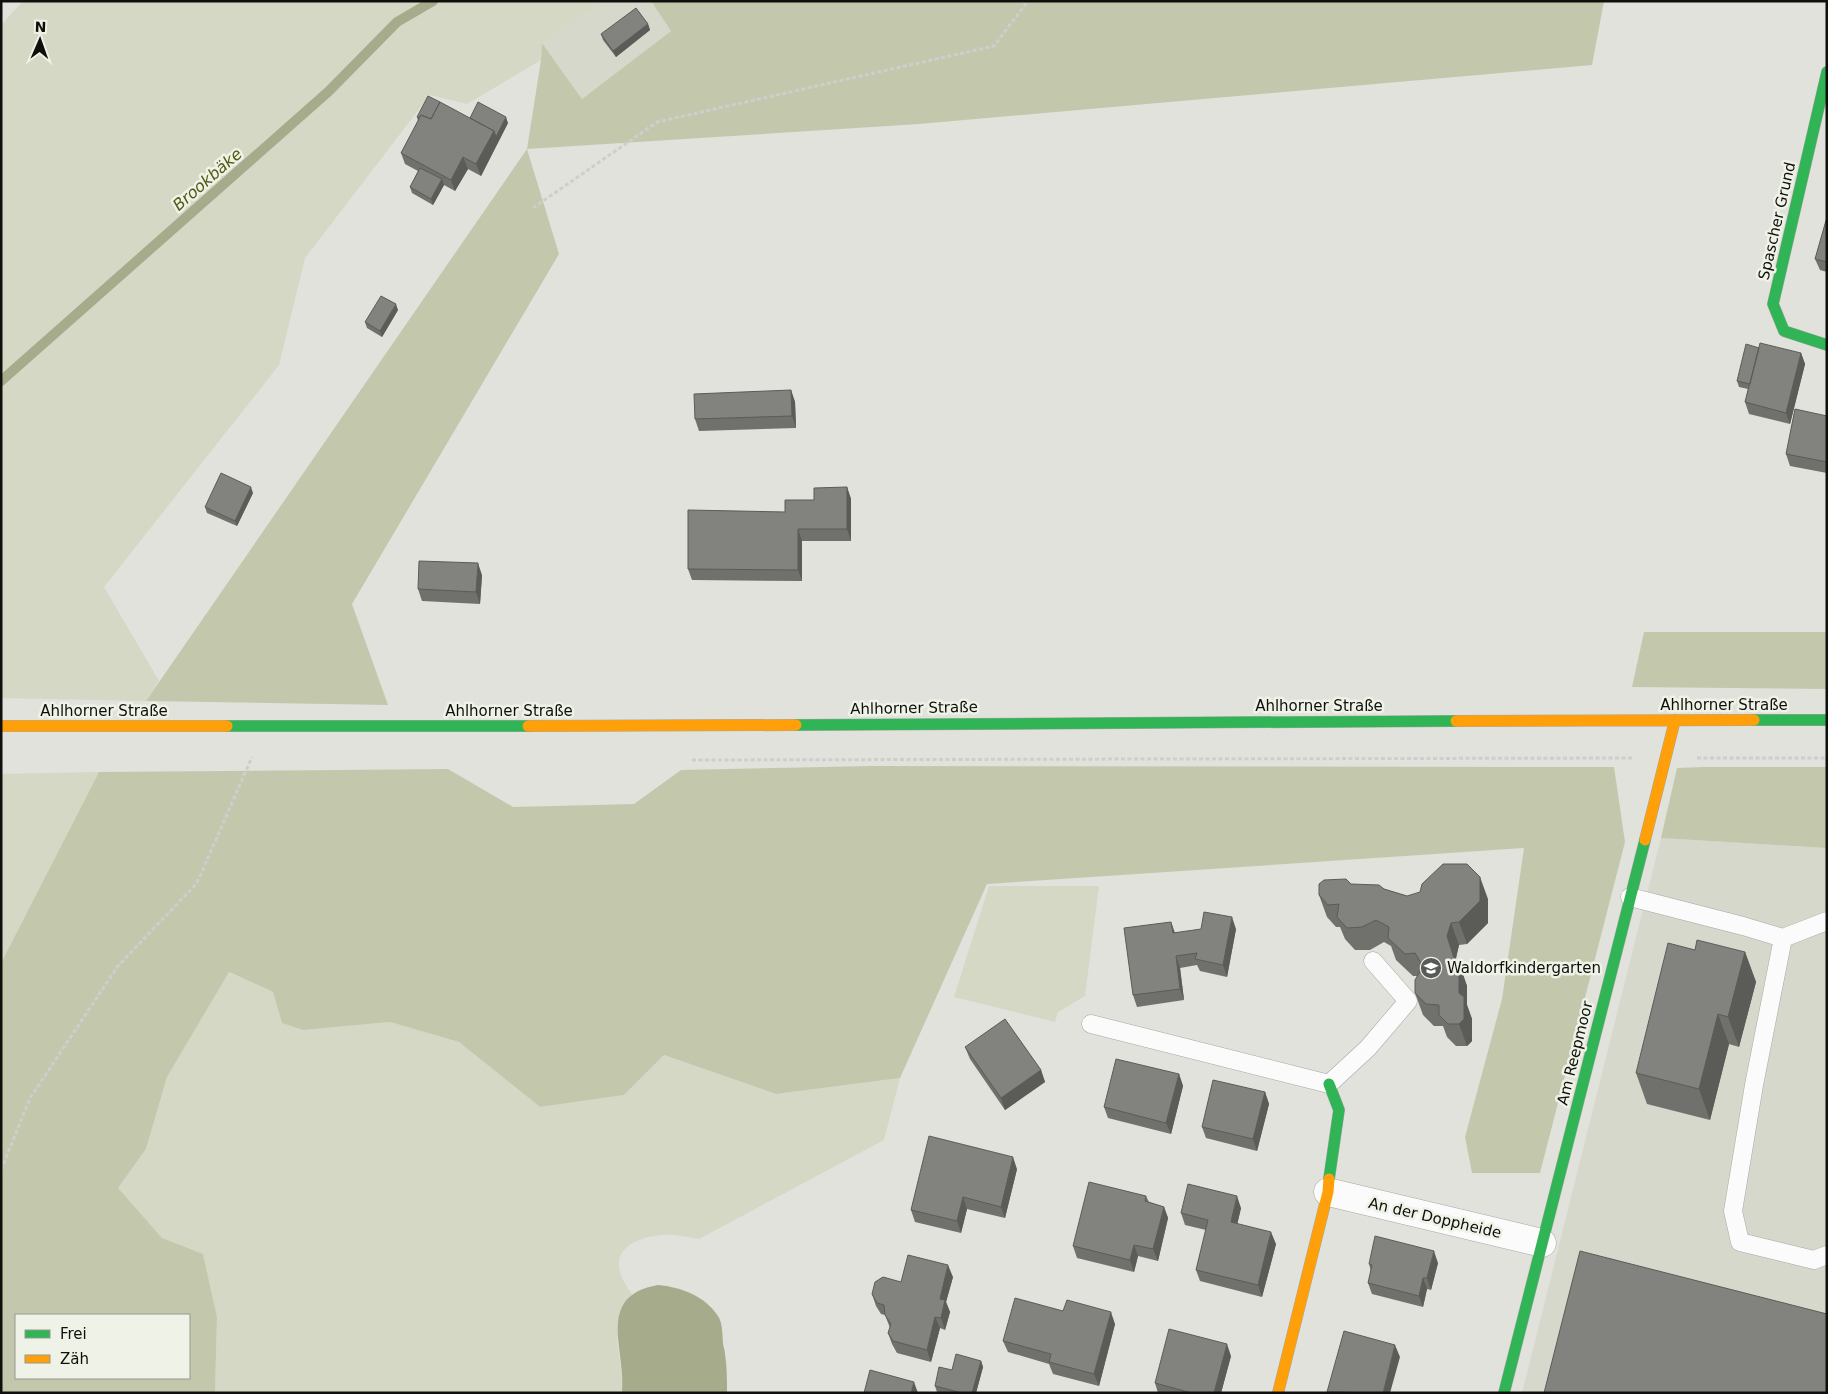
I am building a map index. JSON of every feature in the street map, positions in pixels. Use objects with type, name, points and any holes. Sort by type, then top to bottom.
[{"type":"street","name":"Spascher Grund","points":[[1827,72],[1772,304],[1784,331],[1827,345]]},
{"type":"street","name":"Am Reepmoor","points":[[1504,1393],[1675,720]]},
{"type":"street","name":"Ahlhorner Straße","points":[[1,726],[648,726],[978,722],[1827,720]]},
{"type":"street","points":[[1278,1393],[1328,1192],[1330,1163],[1339,1110],[1329,1084]]},
{"type":"street","name":"An der Doppheide","points":[[1328,1192],[1542,1243]]},
{"type":"lane","points":[[1630,897],[1783,938],[1827,921]]},
{"type":"lane","points":[[1783,938],[1754,1085],[1732,1211],[1740,1242],[1814,1260],[1827,1255]]},
{"type":"lane","points":[[1091,1024],[1329,1084],[1368,1048],[1408,1001],[1373,961]]},
{"type":"path","points":[[533,208],[657,122],[994,46],[1028,1]]},
{"type":"path","points":[[1,1170],[30,1098],[118,966],[197,883],[253,755],[243,755]]},
{"type":"path","points":[[686,760],[1827,758]]},
{"type":"shaded area","points":[[23,1],[606,1],[542,43],[541,60],[467,104],[430,95],[305,258],[279,365],[104,587],[159,681],[146,701],[1,698],[1,25]]},
{"type":"shaded area","points":[[606,1],[651,1],[671,31],[582,99],[542,43]]},
{"type":"shaded area","points":[[651,1],[1604,1],[1592,65],[919,124],[527,149],[542,43],[582,99],[671,31]]},
{"type":"shaded area","points":[[527,149],[559,254],[352,604],[388,705],[146,701]]},
{"type":"shaded area","points":[[1644,632],[1827,632],[1827,689],[1632,687]]},
{"type":"shaded area","points":[[871,766],[1614,767],[1625,842],[1540,1173],[1472,1173],[1465,1137],[1502,999],[1524,848],[987,884],[900,1078],[776,1094],[664,1055],[624,1095],[540,1107],[459,1042],[390,1022],[303,1030],[282,1023],[273,992],[229,972],[167,1077],[146,1149],[118,1188],[162,1238],[203,1254],[217,1317],[215,1393],[1,1393],[1,963],[99,772],[448,769],[513,807],[634,804],[681,770]]},
{"type":"shaded area","points":[[1827,767],[1827,848],[1661,838],[1677,768]]},
{"type":"shaded area","points":[[99,772],[1,963],[1,774]]},
{"type":"shaded area","points":[[1661,838],[1827,848],[1827,1393],[1522,1393]]},
{"type":"shaded area","points":[[989,886],[1099,886],[1085,996],[1058,1012],[1055,1022],[954,997]]},
{"type":"shaded area","points":[[228,972],[273,992],[282,1023],[303,1030],[390,1022],[459,1042],[540,1107],[624,1095],[664,1055],[776,1094],[900,1078],[884,1140],[699,1239],[675,1235],[660,1235],[636,1242],[627,1247],[619,1262],[624,1282],[632,1294],[623,1306],[617,1340],[623,1382],[622,1393],[215,1393],[217,1317],[203,1255],[162,1238],[117,1189],[146,1149],[167,1077]]},
{"type":"shaded area","points":[[658,1285],[684,1290],[692,1294],[713,1309],[720,1319],[726,1359],[727,1393],[622,1393],[618,1327],[620,1313],[626,1301],[638,1291]]},
{"type":"building","points":[[636,8],[648,24],[613,51],[601,34]]},
{"type":"building","points":[[428,96],[440,102],[431,119],[421,115],[419,118],[417,117]]},
{"type":"building","points":[[440,102],[494,131],[476,164],[463,157],[451,180],[401,153],[421,115],[431,119]]},
{"type":"building","points":[[478,102],[506,117],[496,137],[494,131],[470,118]]},
{"type":"building","points":[[420,168],[442,179],[431,199],[410,187]]},
{"type":"building","points":[[1827,217],[1827,262],[1815,259]]},
{"type":"building","points":[[381,296],[396,304],[380,331],[365,322]]},
{"type":"building","points":[[1760,343],[1801,353],[1786,413],[1745,402]]},
{"type":"building","points":[[1746,344],[1759,348],[1750,384],[1737,381]]},
{"type":"building","points":[[791,390],[792,416],[695,419],[694,394]]},
{"type":"building","points":[[1795,409],[1827,416],[1827,462],[1786,454]]},
{"type":"building","points":[[221,473],[251,487],[235,521],[205,507]]},
{"type":"building","points":[[847,487],[847,529],[798,529],[798,570],[688,569],[688,510],[785,512],[785,500],[814,500],[814,488]]},
{"type":"building","points":[[419,561],[478,563],[476,592],[418,589]]},
{"type":"building","name":"Waldorfkindergarten","points":[[1443,864],[1467,864],[1480,877],[1480,901],[1459,922],[1451,923],[1447,936],[1454,958],[1459,963],[1459,993],[1464,997],[1464,1019],[1459,1024],[1448,1024],[1439,1015],[1439,1005],[1426,1004],[1415,993],[1415,980],[1423,966],[1415,953],[1405,954],[1388,938],[1389,927],[1376,920],[1362,927],[1347,928],[1337,917],[1339,904],[1328,905],[1319,895],[1319,884],[1324,880],[1346,879],[1351,884],[1379,885],[1384,889],[1407,896],[1420,892],[1422,884]]},
{"type":"building","points":[[1204,912],[1232,917],[1223,965],[1195,959],[1197,953],[1176,956],[1180,989],[1133,995],[1124,928],[1171,922],[1173,933],[1201,929]]},
{"type":"building","points":[[1697,940],[1745,952],[1728,1017],[1718,1014],[1699,1089],[1636,1073],[1668,943],[1695,950]]},
{"type":"building","points":[[1005,1019],[1041,1070],[1001,1098],[965,1047]]},
{"type":"building","points":[[1116,1059],[1179,1074],[1166,1123],[1104,1107]]},
{"type":"building","points":[[1213,1080],[1265,1092],[1253,1139],[1202,1127]]},
{"type":"building","points":[[929,1136],[1013,1157],[1001,1207],[963,1197],[957,1221],[911,1210]]},
{"type":"building","points":[[1089,1182],[1146,1196],[1145,1201],[1164,1207],[1153,1249],[1134,1245],[1130,1260],[1073,1246]]},
{"type":"building","points":[[1188,1184],[1237,1196],[1231,1222],[1271,1232],[1258,1285],[1196,1270],[1208,1220],[1181,1213]]},
{"type":"building","points":[[1375,1236],[1434,1251],[1427,1278],[1423,1278],[1419,1296],[1368,1283],[1372,1265],[1369,1264]]},
{"type":"building","points":[[1580,1251],[1827,1314],[1827,1393],[1544,1393]]},
{"type":"building","points":[[908,1255],[948,1265],[940,1299],[945,1300],[941,1318],[935,1317],[927,1350],[893,1341],[888,1333],[891,1324],[885,1315],[884,1305],[877,1303],[872,1294],[875,1282],[883,1277],[901,1282]]},
{"type":"building","points":[[1015,1298],[1063,1311],[1067,1300],[1111,1312],[1094,1374],[1049,1362],[1051,1354],[1003,1341]]},
{"type":"building","points":[[1169,1329],[1227,1344],[1214,1393],[1192,1393],[1155,1383]]},
{"type":"building","points":[[1344,1331],[1395,1345],[1383,1393],[1327,1392]]},
{"type":"building","points":[[956,1354],[981,1361],[972,1393],[962,1393],[935,1386],[939,1367],[952,1370]]},
{"type":"building","points":[[870,1370],[914,1382],[911,1393],[864,1393]]},
{"type":"waterway","name":"Brookbäke","points":[[1,381],[329,91],[397,22],[433,1]]},
{"type":"traffic: fast","points":[[1827,72],[1773,304],[1784,331],[1827,345]]},
{"type":"traffic: fast","points":[[1754,720],[1827,720]]},
{"type":"traffic: fast","points":[[796,725],[1456,721]]},
{"type":"traffic: fast","points":[[227,726],[528,726]]},
{"type":"traffic: fast","points":[[1504,1393],[1645,840]]},
{"type":"traffic: fast","points":[[1329,1084],[1339,1110],[1329,1179]]},
{"type":"traffic: slow","points":[[1645,840],[1675,720]]},
{"type":"traffic: slow","points":[[1456,721],[1754,720]]},
{"type":"traffic: slow","points":[[528,726],[796,725]]},
{"type":"traffic: slow","points":[[1,726],[227,726]]},
{"type":"traffic: slow","points":[[1278,1393],[1328,1192],[1329,1179]]},
{"type":"place","name":"Waldorfkindergarten","points":[[1431,968]]}]
